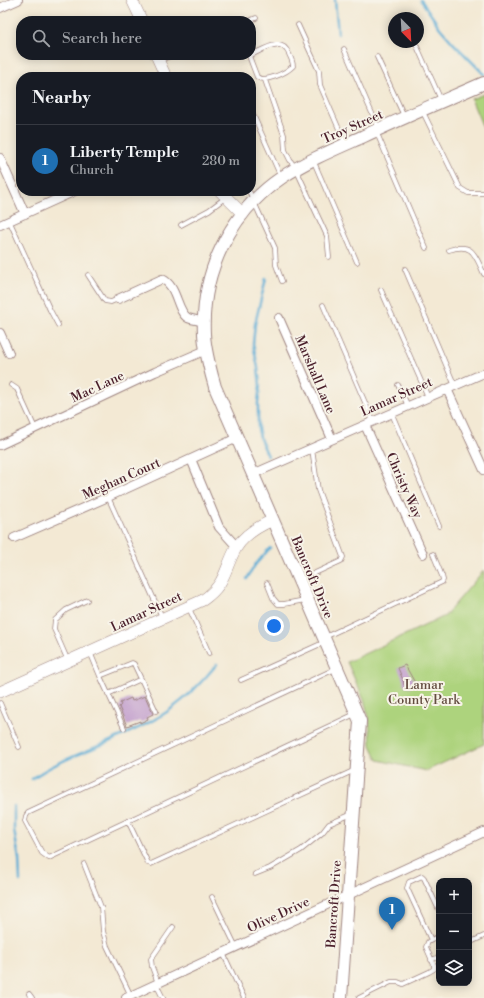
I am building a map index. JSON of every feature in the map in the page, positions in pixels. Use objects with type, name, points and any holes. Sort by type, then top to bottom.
[{"type":"main road","name":"Troy Street","points":[[256,194],[313,159],[484,83]]},
{"type":"main road","name":"Troy Street","points":[[243,214],[252,196]]},
{"type":"main road","name":"Bancroft Drive","points":[[243,214],[232,228],[219,251],[207,291],[204,322],[206,350],[215,387],[360,721],[341,998]]},
{"type":"street","points":[[132,0],[140,16]]},
{"type":"street","points":[[0,8],[14,1]]},
{"type":"street","points":[[158,60],[164,72]]},
{"type":"street","points":[[0,158],[16,194]]},
{"type":"street","points":[[17,196],[25,214]]},
{"type":"street","points":[[0,224],[64,196]]},
{"type":"street","points":[[225,196],[243,214]]},
{"type":"street","points":[[118,299],[162,279],[168,281],[183,313],[188,318],[204,322]]},
{"type":"street","name":"Marshall Lane","points":[[279,318],[332,440]]},
{"type":"street","points":[[0,333],[9,353]]},
{"type":"street","name":"Mac Lane","points":[[0,445],[206,350]]},
{"type":"street","name":"Lamar Street","points":[[253,474],[484,373]]},
{"type":"street","points":[[447,389],[484,470]]},
{"type":"street","name":"Christy Way","points":[[369,423],[423,554]]},
{"type":"street","name":"Meghan Court","points":[[14,538],[191,460],[237,438]]},
{"type":"street","points":[[191,460],[219,527],[237,547]]},
{"type":"street","name":"Lamar Street","points":[[0,692],[163,619],[212,594],[220,584],[237,547],[247,535],[263,524],[273,520]]},
{"type":"street","name":"Olive Drive","points":[[132,996],[157,983],[484,834]]},
{"type":"lane","points":[[298,25],[319,71],[320,85],[346,144]]},
{"type":"lane","points":[[256,52],[276,44],[282,45],[287,48],[293,66],[289,70],[265,80],[260,79],[256,75]]},
{"type":"lane","points":[[418,48],[442,102]]},
{"type":"lane","points":[[344,49],[426,248]]},
{"type":"lane","points":[[377,57],[405,118]]},
{"type":"lane","points":[[250,60],[255,72]]},
{"type":"lane","points":[[265,80],[284,135],[285,150],[296,169],[326,236],[329,257]]},
{"type":"lane","points":[[422,110],[460,188],[468,193],[484,193]]},
{"type":"lane","points":[[256,121],[282,178]]},
{"type":"lane","points":[[313,159],[357,262]]},
{"type":"lane","points":[[181,225],[210,210],[221,196]]},
{"type":"lane","points":[[252,196],[275,248],[276,265],[282,282]]},
{"type":"lane","points":[[9,220],[58,325]]},
{"type":"lane","points":[[449,250],[458,247],[466,247],[472,251],[484,274]]},
{"type":"lane","points":[[405,270],[455,386]]},
{"type":"lane","points":[[88,275],[105,301],[111,302],[118,299]]},
{"type":"lane","points":[[381,290],[428,397]]},
{"type":"lane","points":[[323,305],[369,423]]},
{"type":"lane","points":[[11,385],[17,389],[35,428]]},
{"type":"lane","points":[[398,385],[408,406]]},
{"type":"lane","points":[[392,414],[439,526]]},
{"type":"lane","points":[[299,580],[341,561],[343,557],[318,490],[312,448]]},
{"type":"lane","points":[[108,497],[163,619]]},
{"type":"lane","points":[[241,680],[442,582],[442,576],[433,554]]},
{"type":"lane","points":[[268,583],[273,598],[278,604],[308,599]]},
{"type":"lane","points":[[68,661],[54,629],[55,620],[66,610],[87,600]]},
{"type":"lane","points":[[188,606],[209,653]]},
{"type":"lane","points":[[90,652],[124,728]]},
{"type":"lane","points":[[100,676],[132,663],[134,664],[156,711]]},
{"type":"lane","points":[[337,668],[28,813],[25,821],[42,853],[49,858],[357,713]]},
{"type":"lane","points":[[108,694],[141,679]]},
{"type":"lane","points":[[0,703],[19,747]]},
{"type":"lane","points":[[128,821],[148,863],[151,864],[357,769]]},
{"type":"lane","points":[[255,874],[270,868],[300,850],[322,833],[329,824],[354,813]]},
{"type":"lane","points":[[84,864],[101,907],[102,930],[107,946],[132,996]]},
{"type":"lane","points":[[431,940],[407,888],[409,882],[422,876],[436,904]]},
{"type":"lane","points":[[212,897],[236,947]]},
{"type":"lane","points":[[162,998],[152,967],[151,959],[173,927]]},
{"type":"lane","points":[[472,942],[484,936]]},
{"type":"lane","points":[[359,998],[391,982],[403,984],[434,969],[434,965],[426,947],[428,942],[436,938]]},
{"type":"lane","points":[[223,953],[244,998]]},
{"type":"lane","points":[[431,960],[436,958]]},
{"type":"green space","points":[[484,94],[484,130],[471,99]]},
{"type":"green space","name":"Lamar County Park","points":[[484,570],[484,744],[426,771],[378,760],[371,745],[369,718],[364,700],[347,662],[445,616]]},
{"type":"building","points":[[405,665],[414,681],[414,684],[410,688],[404,685],[398,668]]},
{"type":"building","points":[[145,696],[153,714],[147,717],[148,719],[140,723],[140,721],[127,726],[119,707],[121,705],[120,703],[131,698],[132,701]]},
{"type":"waterway","points":[[335,0],[338,34]]},
{"type":"waterway","points":[[421,0],[440,28],[484,74]]},
{"type":"waterway","points":[[266,278],[255,324],[253,344],[260,385],[258,429],[261,441],[268,456]]},
{"type":"waterway","points":[[247,579],[255,565],[270,548]]},
{"type":"waterway","points":[[32,779],[61,762],[129,733],[158,718],[178,704],[217,664]]},
{"type":"waterway","points":[[14,806],[14,830],[19,859],[20,881]]},
{"type":"place","name":"Liberty Temple","points":[[392,930]]}]
